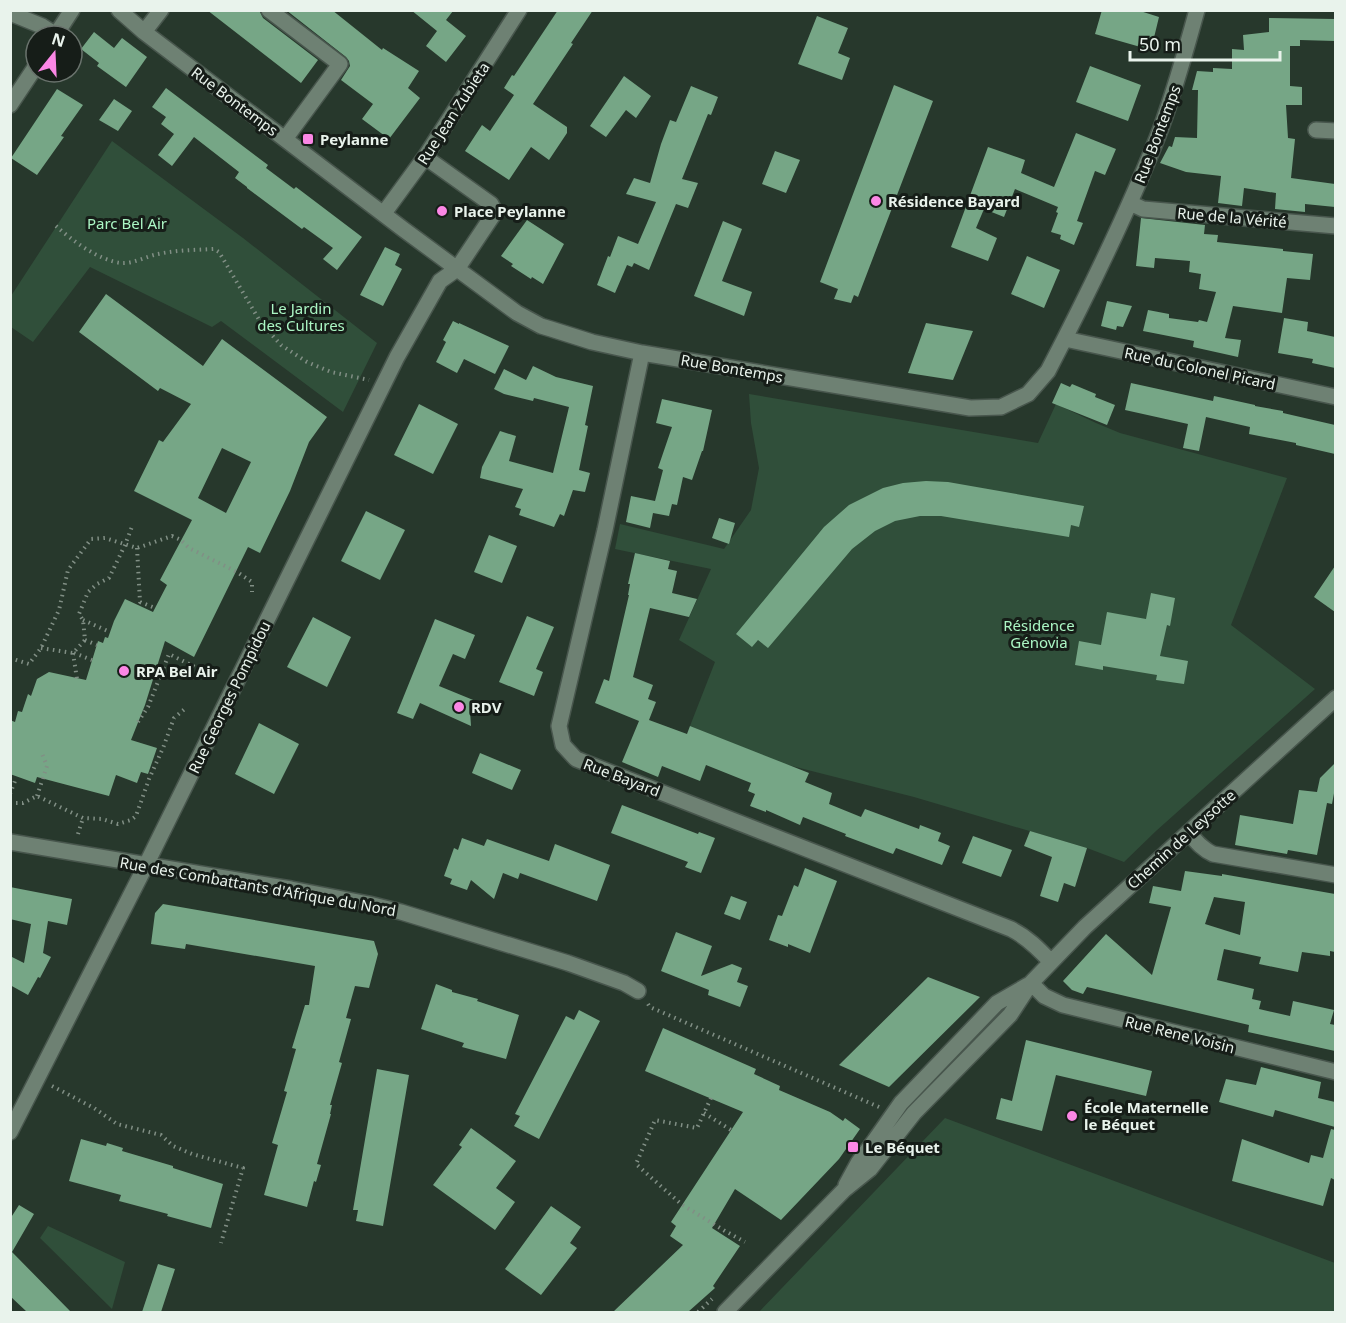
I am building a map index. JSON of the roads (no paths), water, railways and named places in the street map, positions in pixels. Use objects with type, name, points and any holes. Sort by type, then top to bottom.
[{"type":"street","points":[[63,24],[72,10]]},
{"type":"street","name":"Rue Bontemps","points":[[119,10],[144,32],[457,269],[518,313],[541,326],[592,342],[642,353],[970,408],[1001,407],[1028,394],[1048,372],[1130,203],[1161,127],[1180,72],[1197,10]]},
{"type":"street","points":[[144,32],[161,10]]},
{"type":"street","points":[[270,10],[340,64],[285,139]]},
{"type":"street","points":[[10,13],[37,24]]},
{"type":"street","name":"Rue Jean Zubieta","points":[[384,213],[425,156],[511,14]]},
{"type":"street","points":[[10,105],[24,84]]},
{"type":"street","points":[[1316,130],[1335,131]]},
{"type":"street","name":"Rue Georges Pompidou","points":[[10,1132],[146,865],[397,357],[440,281],[457,269],[495,212],[491,204],[425,156]]},
{"type":"street","name":"Rue de la Vérité","points":[[1130,203],[1143,209],[1335,226]]},
{"type":"street","name":"Rue du Colonel Picard","points":[[1065,339],[1335,397]]},
{"type":"street","name":"Rue Bayard","points":[[642,353],[605,530],[559,726],[562,745],[576,759],[1011,929],[1037,946],[1051,962]]},
{"type":"street","name":"Chemin de Leysotte","points":[[725,1312],[844,1190],[870,1169],[914,1113],[1010,1015],[1031,984],[1051,962],[1107,906],[1335,698]]},
{"type":"street","points":[[1189,833],[1206,851],[1213,854],[1335,875]]},
{"type":"street","name":"Rue des Combattants d'Afrique du Nord","points":[[10,842],[369,904],[591,971],[624,983],[638,992]]},
{"type":"street","name":"Chemin de Leysotte","points":[[844,1190],[897,1101],[998,1003],[1031,984]]},
{"type":"street","name":"Rue Rene Voisin","points":[[1031,984],[1044,996],[1063,1005],[1335,1072]]},
{"type":"street","points":[[897,1101],[914,1113]]},
{"type":"place","name":"Peylanne","points":[[308,139]]},
{"type":"place","name":"Résidence Bayard","points":[[876,201]]},
{"type":"place","name":"Place Peylanne","points":[[442,211]]},
{"type":"place","name":"RPA Bel Air","points":[[124,671]]},
{"type":"place","name":"RDV","points":[[459,707]]},
{"type":"place","name":"École Maternelle le Béquet","points":[[1072,1116]]},
{"type":"place","name":"Le Béquet","points":[[853,1147]]},
{"type":"park label","name":"Parc Bel Air","points":[[127,223]]},
{"type":"park label","name":"Le Jardin des Cultures","points":[[301,316]]},
{"type":"park label","name":"Résidence Génovia","points":[[1039,634]]}]
